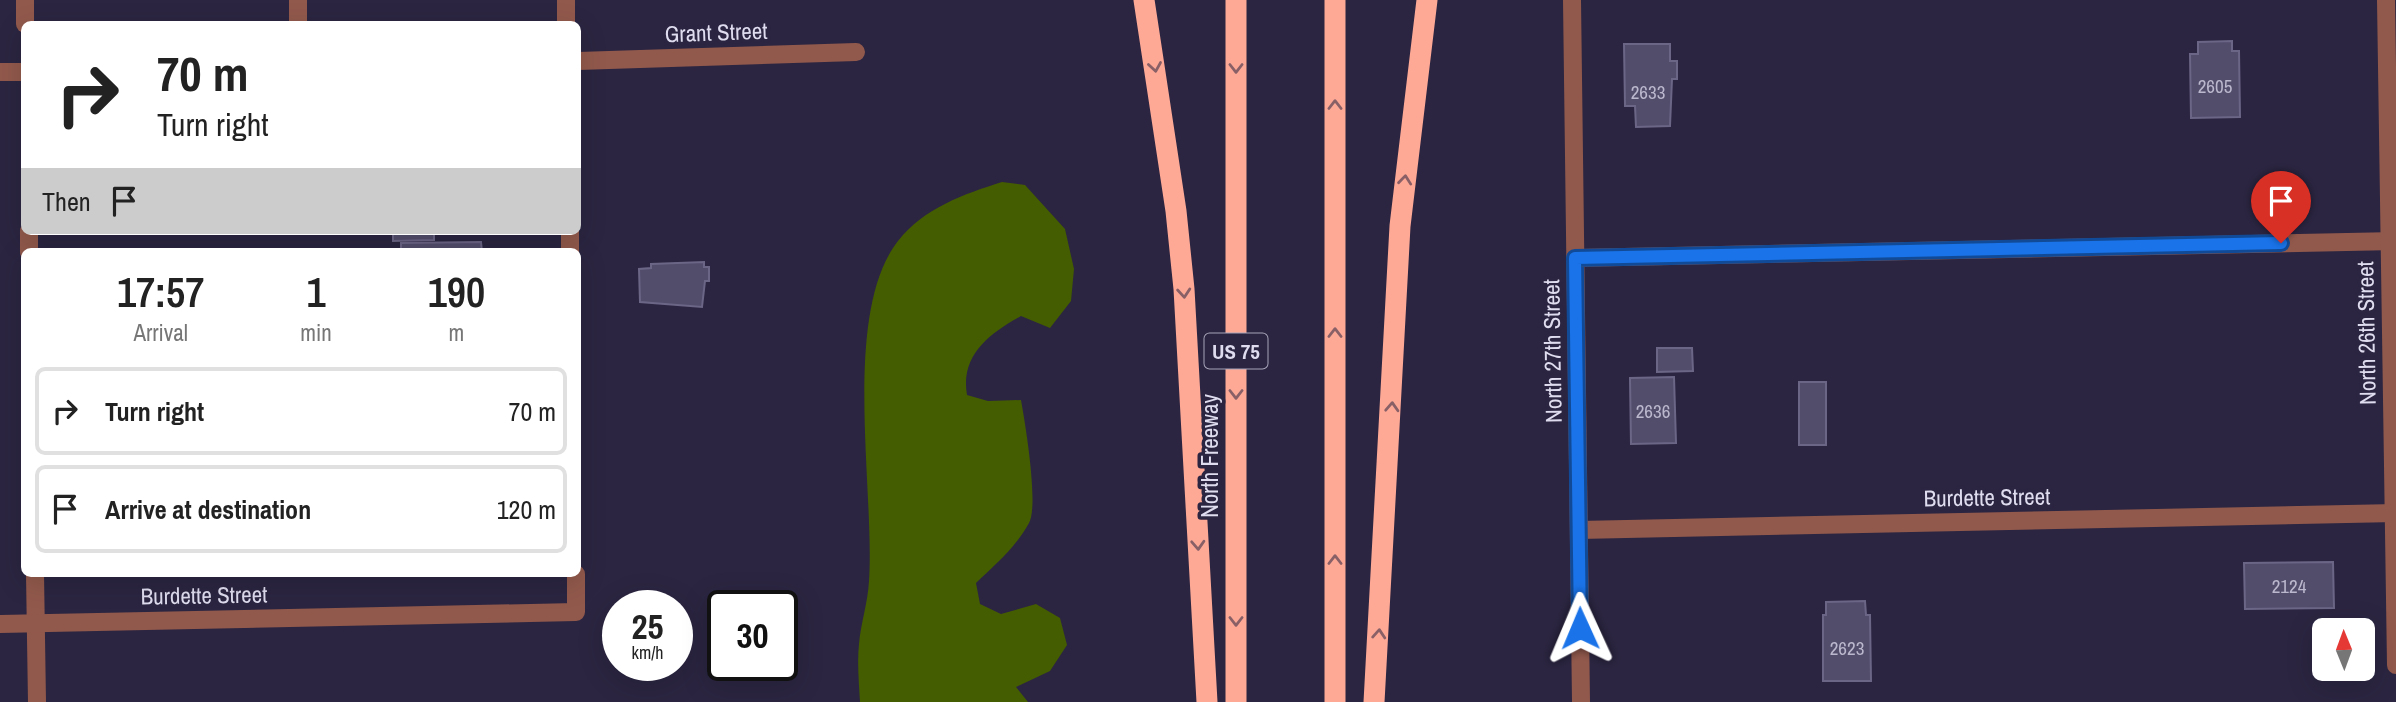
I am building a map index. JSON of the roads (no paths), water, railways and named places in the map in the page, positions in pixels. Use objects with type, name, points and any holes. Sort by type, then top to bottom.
[{"type":"highway","points":[[1144,0],[1176,211],[1184,289],[1206,702]]},
{"type":"highway","name":"North Freeway","points":[[1236,0],[1236,702]]},
{"type":"highway","points":[[1335,0],[1335,702]]},
{"type":"highway","points":[[1374,702],[1401,226],[1427,0]]},
{"type":"street","points":[[25,0],[25,21]]},
{"type":"street","points":[[298,0],[298,21]]},
{"type":"street","points":[[566,0],[566,21]]},
{"type":"street","name":"North 27th Street","points":[[1572,0],[1581,702]]},
{"type":"street","name":"North 26th Street","points":[[2386,0],[2393,241],[2396,665]]},
{"type":"street","name":"Grant Street","points":[[581,61],[856,52]]},
{"type":"street","points":[[0,72],[21,72]]},
{"type":"street","points":[[1575,258],[2393,241]]},
{"type":"street","name":"Burdette Street","points":[[1578,530],[2395,513]]},
{"type":"street","points":[[35,577],[37,702]]},
{"type":"street","name":"Burdette Street","points":[[0,624],[576,612],[576,577]]}]
